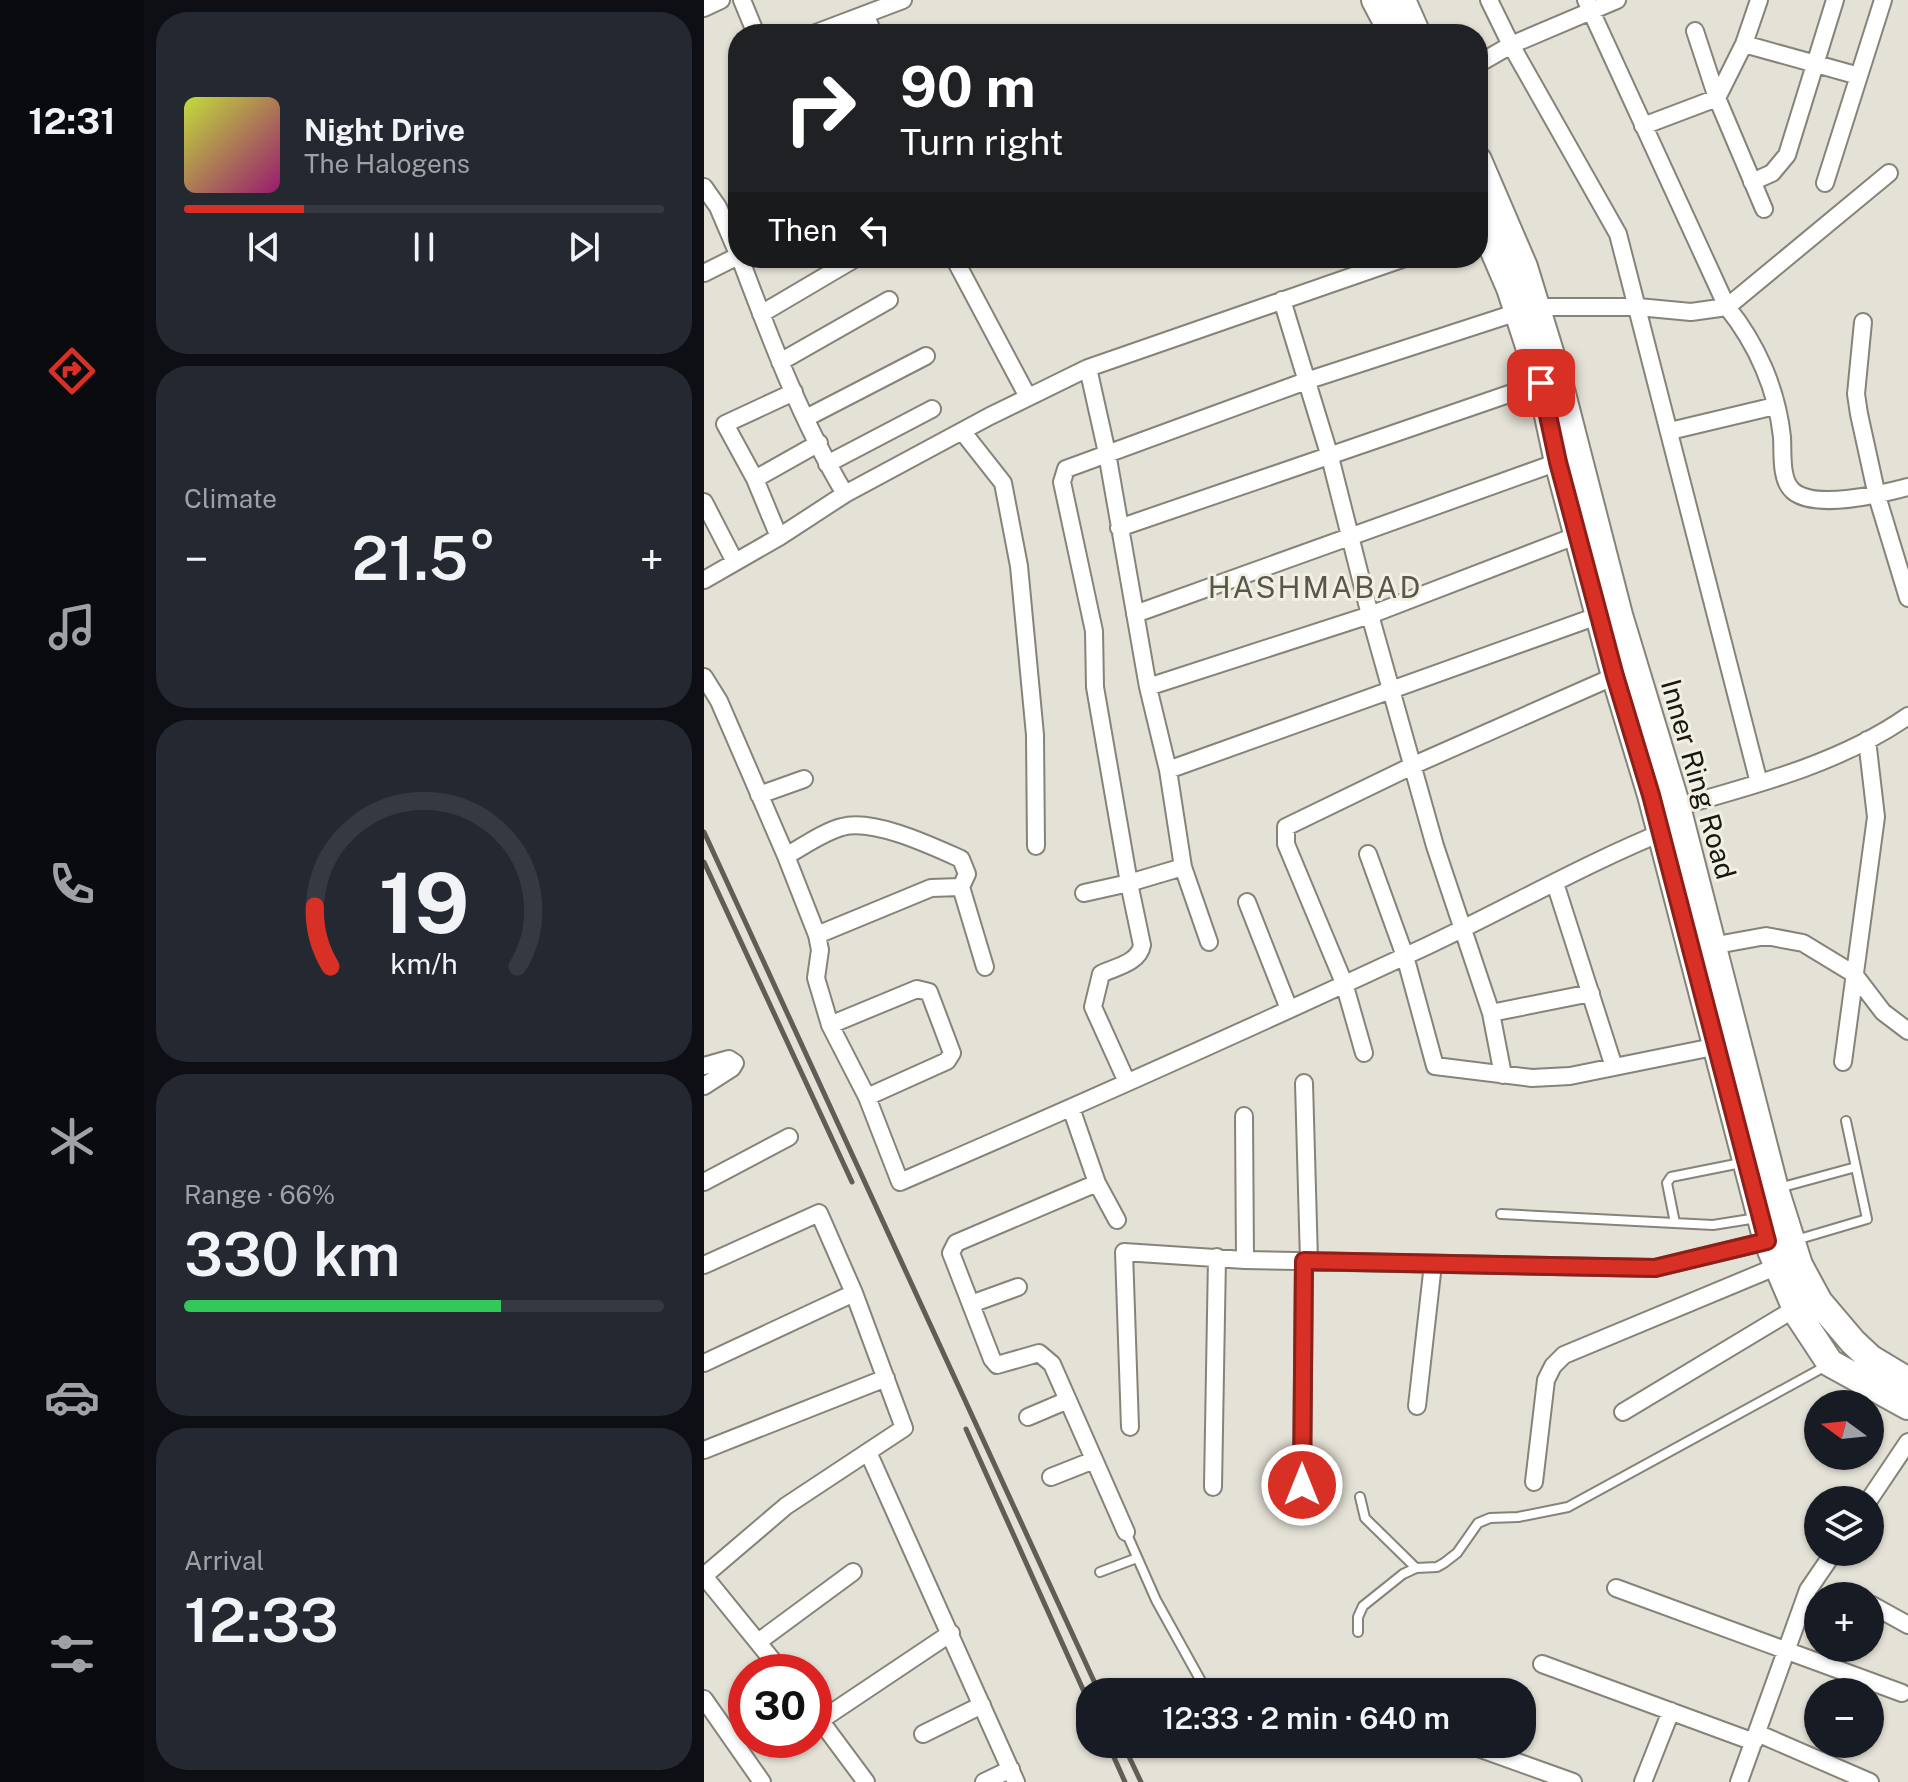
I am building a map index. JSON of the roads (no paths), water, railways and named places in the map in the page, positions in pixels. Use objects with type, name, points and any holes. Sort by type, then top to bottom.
[{"type":"highway","points":[[1375,0],[1388,24]]},
{"type":"highway","points":[[1402,0],[1413,24]]},
{"type":"highway","name":"Inner Ring Road","points":[[1488,183],[1524,267],[1527,310],[1558,462],[1615,676],[1673,822],[1718,1046],[1747,1161],[1773,1233],[1834,1321],[1870,1358],[1908,1381]]},
{"type":"highway","name":"Inner Ring Road","points":[[1488,240],[1527,310],[1558,378],[1673,822],[1711,946],[1775,1189],[1773,1233],[1778,1266],[1796,1308],[1830,1363],[1908,1406]]},
{"type":"street","points":[[704,8],[721,0]]},
{"type":"street","points":[[742,0],[752,24]]},
{"type":"street","points":[[841,24],[903,0]]},
{"type":"street","points":[[1489,0],[1511,45],[1618,234],[1759,783]]},
{"type":"street","points":[[1488,58],[1589,6],[1617,0]]},
{"type":"street","points":[[1643,126],[1717,98],[1744,44],[1759,0]]},
{"type":"street","points":[[1752,182],[1772,173],[1787,155],[1835,0]]},
{"type":"street","points":[[1825,183],[1883,0]]},
{"type":"street","points":[[1589,6],[1727,307],[1747,331],[1771,388],[1782,433],[1784,467],[1789,486],[1795,493],[1811,498],[1839,499],[1877,496],[1908,487]]},
{"type":"street","points":[[866,15],[869,24]]},
{"type":"street","points":[[1695,31],[1717,98],[1764,209]]},
{"type":"street","points":[[1744,44],[1859,76]]},
{"type":"street","points":[[1126,1080],[1093,1007],[1101,974],[1135,959],[1141,951],[1095,687],[1097,657],[1094,631],[1062,482],[1066,469],[1306,381],[1527,310],[1638,307],[1691,312],[1727,307],[1889,173]]},
{"type":"street","points":[[704,187],[711,210],[728,238]]},
{"type":"street","points":[[704,273],[728,261]]},
{"type":"street","points":[[744,268],[780,362],[827,464],[845,494]]},
{"type":"street","points":[[761,314],[839,268]]},
{"type":"street","points":[[959,268],[1028,397]]},
{"type":"street","points":[[704,580],[845,494],[1088,368],[1376,268]]},
{"type":"street","points":[[780,362],[889,300]]},
{"type":"street","points":[[1282,300],[1330,457],[1370,615],[1435,846],[1491,1013],[1503,1075]]},
{"type":"street","points":[[1863,322],[1856,394],[1877,496],[1908,598]]},
{"type":"street","points":[[806,418],[926,356]]},
{"type":"street","points":[[1088,368],[1107,453],[1148,687],[1168,770],[1183,867],[1209,942]]},
{"type":"street","points":[[1119,528],[1541,383]]},
{"type":"street","points":[[779,537],[755,479],[725,424],[794,392]]},
{"type":"street","points":[[1670,431],[1775,406]]},
{"type":"street","points":[[827,464],[932,409]]},
{"type":"street","points":[[962,431],[1003,483],[1016,552],[1035,735],[1036,846]]},
{"type":"street","points":[[755,479],[819,443]]},
{"type":"street","points":[[1135,614],[1558,462]]},
{"type":"street","points":[[704,502],[735,562]]},
{"type":"street","points":[[1148,687],[1370,615],[1578,535]]},
{"type":"street","points":[[1168,770],[1600,615]]},
{"type":"street","points":[[1364,1053],[1344,983],[1286,844],[1284,831],[1289,825],[1414,765],[1615,676]]},
{"type":"street","points":[[704,677],[719,701],[817,935],[820,950],[816,978],[830,1025],[867,1097],[900,1182],[1405,956],[1673,822],[1759,783],[1867,740],[1908,716]]},
{"type":"street","points":[[1843,1062],[1876,817],[1867,740]]},
{"type":"street","points":[[759,795],[804,779]]},
{"type":"street","points":[[786,856],[838,828],[851,825],[914,838],[961,859],[967,874],[961,887],[985,967]]},
{"type":"street","points":[[1368,854],[1405,956],[1433,1065],[1438,1068],[1532,1078],[1570,1076],[1718,1046]]},
{"type":"street","points":[[1084,893],[1183,867]]},
{"type":"street","points":[[1555,883],[1614,1067]]},
{"type":"street","points":[[817,935],[931,888],[961,887]]},
{"type":"street","points":[[1247,902],[1289,1009]]},
{"type":"street","points":[[1711,946],[1766,936],[1803,943],[1854,974],[1883,1012],[1908,1031]]},
{"type":"street","points":[[830,1025],[917,989],[929,992],[952,1053],[947,1061],[867,1097]]},
{"type":"street","points":[[1491,1013],[1591,993]]},
{"type":"street","points":[[704,1066],[729,1059],[735,1063],[704,1086]]},
{"type":"street","points":[[1302,1485],[1307,1261],[1304,1083]]},
{"type":"street","points":[[1071,1108],[1097,1183],[1117,1220]]},
{"type":"street","points":[[1244,1116],[1245,1260]]},
{"type":"street","points":[[704,1182],[789,1137]]},
{"type":"street","points":[[1097,1183],[956,1243],[951,1253],[997,1365],[1039,1353],[1052,1364],[1126,1532]]},
{"type":"street","points":[[704,1265],[819,1213],[854,1293],[904,1428],[786,1506],[704,1576],[768,1654]]},
{"type":"street","points":[[1130,1427],[1124,1252],[1245,1260],[1655,1268],[1773,1233]]},
{"type":"street","points":[[1213,1487],[1217,1257]]},
{"type":"street","points":[[1417,1406],[1433,1264]]},
{"type":"street","points":[[1534,1482],[1546,1380],[1553,1366],[1564,1355],[1778,1266]]},
{"type":"street","points":[[971,1304],[1018,1287]]},
{"type":"street","points":[[704,1363],[854,1293]]},
{"type":"street","points":[[1623,1412],[1796,1308]]},
{"type":"street","points":[[704,1450],[886,1378]]},
{"type":"street","points":[[1028,1417],[1068,1400]]},
{"type":"street","points":[[1878,1486],[1908,1442]]},
{"type":"street","points":[[868,1452],[1014,1775],[984,1782]]},
{"type":"street","points":[[1051,1477],[1094,1460]]},
{"type":"street","points":[[1739,1782],[1808,1590],[1824,1566]]},
{"type":"street","points":[[758,1642],[853,1572]]},
{"type":"street","points":[[1616,1588],[1902,1693]]},
{"type":"street","points":[[1884,1612],[1908,1625]]},
{"type":"street","points":[[832,1707],[951,1633]]},
{"type":"street","points":[[1542,1664],[1755,1738],[1870,1782]]},
{"type":"street","points":[[704,1699],[760,1781]]},
{"type":"street","points":[[923,1734],[982,1705]]},
{"type":"street","points":[[1643,1782],[1671,1711]]},
{"type":"street","points":[[832,1736],[866,1782]]},
{"type":"street","points":[[1506,1758],[1573,1782]]},
{"type":"lane","points":[[1501,1214],[1713,1225],[1773,1233],[1867,1219],[1846,1121]]},
{"type":"lane","points":[[1675,1223],[1667,1183],[1671,1177],[1747,1161]]},
{"type":"lane","points":[[1775,1189],[1856,1167]]},
{"type":"lane","points":[[1358,1632],[1358,1617],[1363,1606],[1403,1574],[1416,1568],[1437,1567],[1444,1563],[1457,1553],[1478,1523],[1490,1518],[1518,1517],[1568,1507],[1830,1363]]},
{"type":"lane","points":[[1360,1497],[1365,1518],[1416,1568]]},
{"type":"lane","points":[[1126,1532],[1156,1600],[1199,1678]]},
{"type":"lane","points":[[1100,1572],[1137,1558]]},
{"type":"railway","points":[[704,832],[1093,1678]]},
{"type":"railway","points":[[704,862],[852,1182]]},
{"type":"railway","points":[[966,1429],[1078,1678]]},
{"type":"railway","points":[[1114,1758],[1125,1782]]},
{"type":"railway","points":[[1130,1758],[1141,1782]]},
{"type":"district","name":"HASHMABAD","points":[[1315,587]]}]
